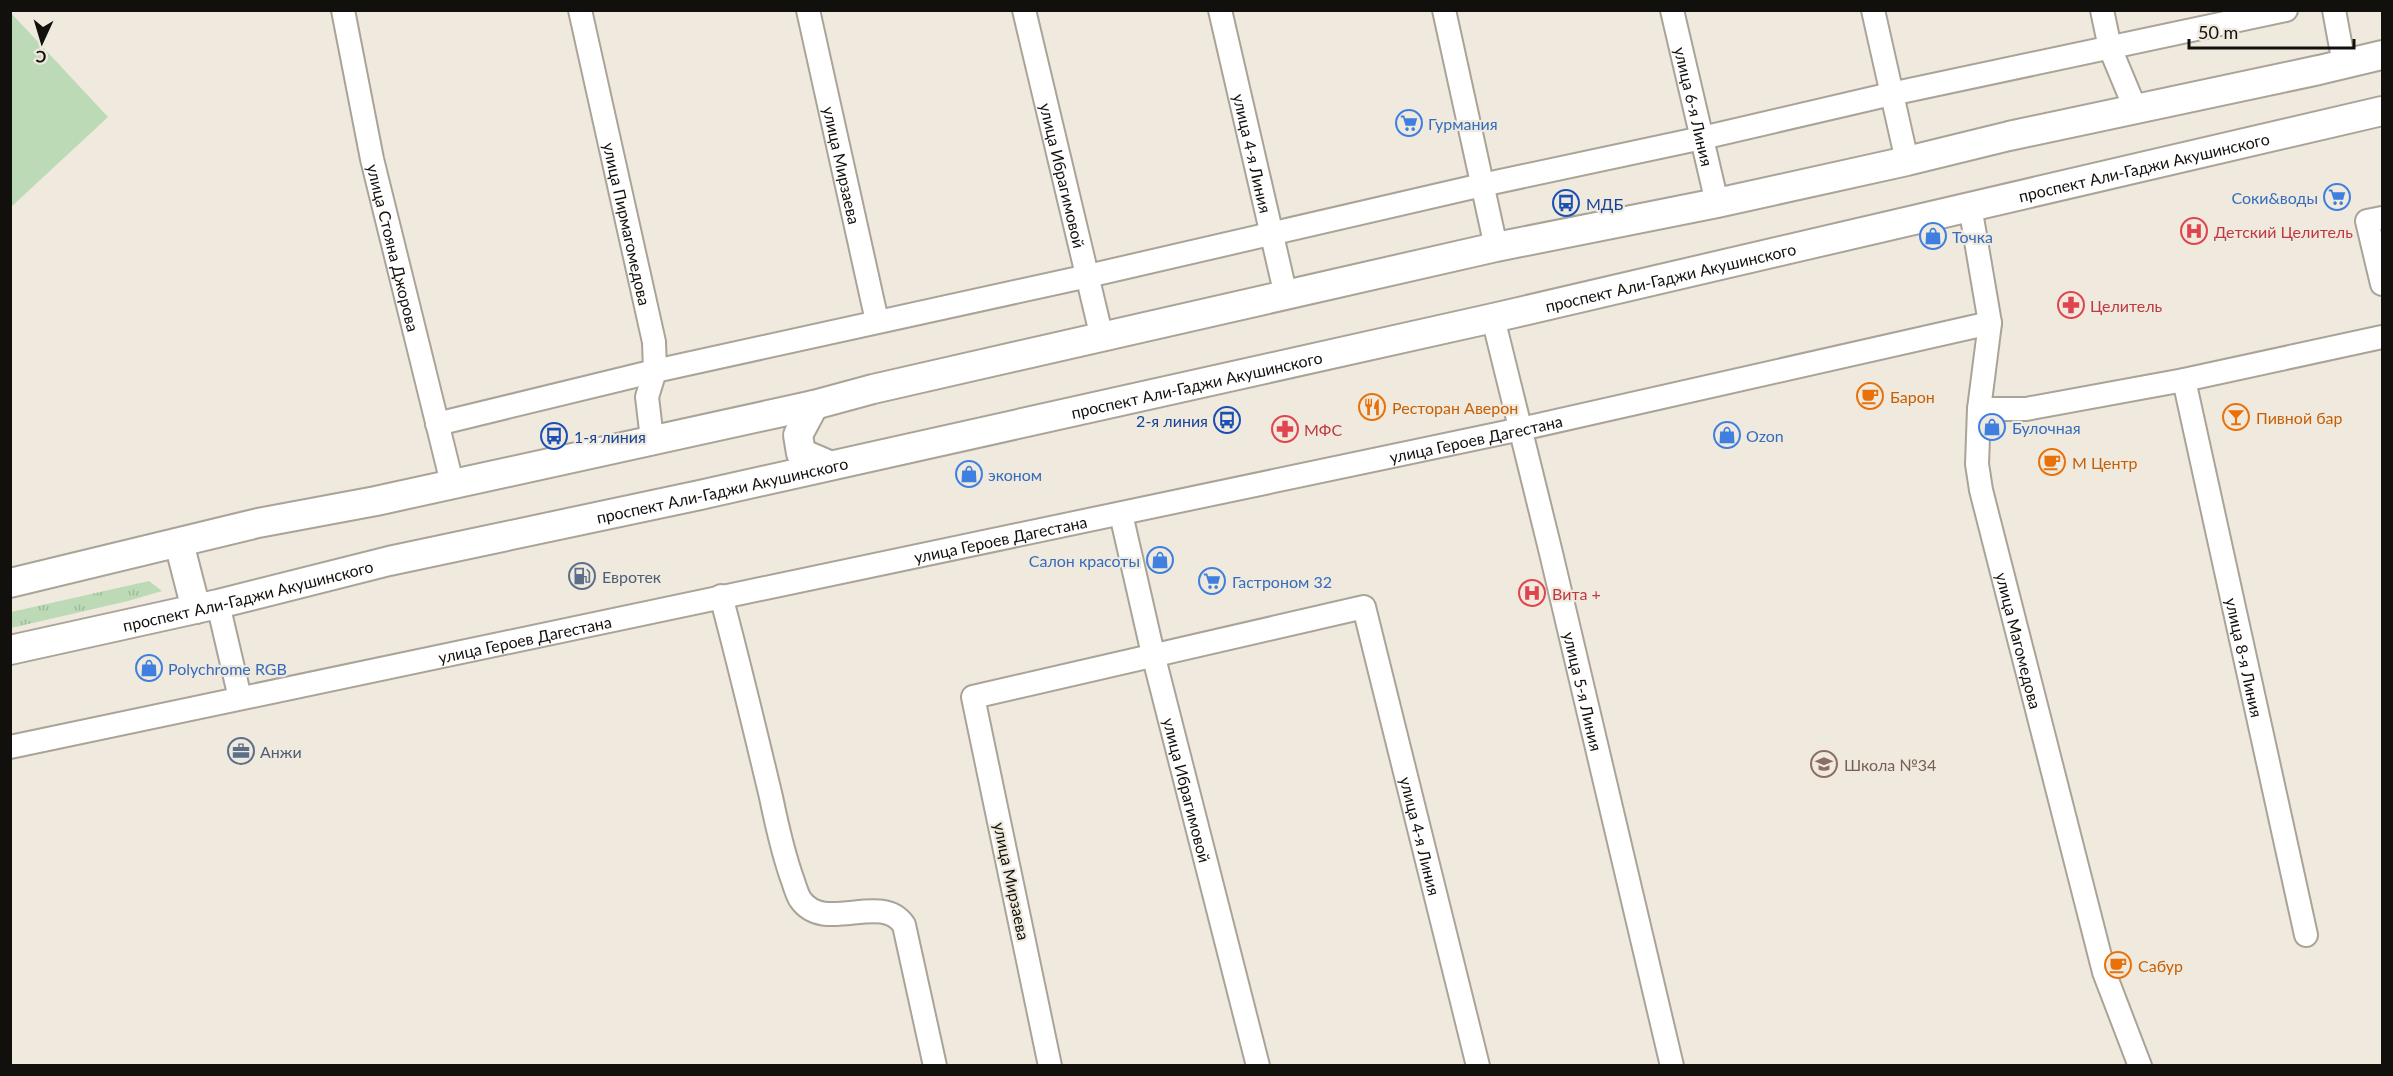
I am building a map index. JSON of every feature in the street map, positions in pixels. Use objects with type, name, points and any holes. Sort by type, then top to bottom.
[{"type":"main road","points":[[10,584],[258,523],[376,501],[814,405],[873,388],[1496,247],[1717,203],[2135,108],[2382,55]]},
{"type":"main road","name":"проспект Али-Гаджи Акушинского","points":[[10,650],[207,606],[389,561],[1493,318],[2382,111]]},
{"type":"main road","points":[[814,405],[798,435],[801,453],[829,465]]},
{"type":"main road","points":[[179,543],[207,606]]},
{"type":"street","name":"улица Стояна Джорова","points":[[343,10],[372,159],[452,483]]},
{"type":"street","name":"улица Пирмагомедова","points":[[580,10],[654,342],[654,371],[647,397],[652,439]]},
{"type":"street","name":"улица Мирзаева","points":[[808,10],[877,321]]},
{"type":"street","name":"улица Ибрагимовой","points":[[1024,10],[1102,338]]},
{"type":"street","name":"улица 4-я Линия","points":[[1220,10],[1286,296]]},
{"type":"street","points":[[1444,10],[1496,247]]},
{"type":"street","name":"улица 6-я Линия","points":[[1672,10],[1717,203]]},
{"type":"street","points":[[1873,10],[1907,161]]},
{"type":"street","points":[[2102,10],[2110,48],[2135,108]]},
{"type":"street","points":[[437,424],[654,371],[1088,276],[1482,185],[1702,138],[1891,94],[2286,10]]},
{"type":"street","points":[[2334,10],[2344,64]]},
{"type":"street","name":"улица Магомедова","points":[[1971,206],[1990,323],[1979,409],[1977,464],[1981,490],[2104,972],[2140,1065]]},
{"type":"street","points":[[2374,219],[2382,284]]},
{"type":"street","name":"улица 5-я Линия","points":[[1493,318],[1672,1065]]},
{"type":"street","name":"улица Героев Дагестана","points":[[10,747],[1521,429],[1990,323]]},
{"type":"street","points":[[1979,409],[2026,409],[2184,380],[2382,337]]},
{"type":"street","name":"улица 8-я Линия","points":[[2184,380],[2306,935]]},
{"type":"street","name":"улица Ибрагимовой","points":[[1121,514],[1258,1065]]},
{"type":"street","points":[[721,596],[748,698],[786,861],[800,899],[812,910],[827,914],[886,912],[898,917],[904,925],[935,1065]]},
{"type":"street","points":[[207,606],[240,698]]},
{"type":"street","name":"улица 4-я Линия","points":[[1154,654],[1364,607],[1478,1065]]},
{"type":"street","name":"улица Мирзаева","points":[[1050,1065],[973,697],[1154,654]]},
{"type":"green space","points":[[11,13],[108,117],[11,207]]},
{"type":"green space","points":[[149,581],[162,591],[11,628],[11,612]]},
{"type":"place","name":"Гурмания","points":[[1409,123]]},
{"type":"place","name":"Соки&воды","points":[[2337,197]]},
{"type":"place","name":"МДБ","points":[[1566,203]]},
{"type":"place","name":"Детский Целитель","points":[[2194,231]]},
{"type":"place","name":"Точка","points":[[1933,236]]},
{"type":"place","name":"Целитель","points":[[2071,305]]},
{"type":"place","name":"Барон","points":[[1870,396]]},
{"type":"place","name":"Ресторан Аверон","points":[[1372,407]]},
{"type":"place","name":"Пивной бар","points":[[2236,417]]},
{"type":"place","name":"2-я линия","points":[[1227,420]]},
{"type":"place","name":"Булочная","points":[[1992,427]]},
{"type":"place","name":"МФС","points":[[1285,429]]},
{"type":"place","name":"Ozon","points":[[1727,435]]},
{"type":"place","name":"1-я линия","points":[[554,436]]},
{"type":"place","name":"М Центр","points":[[2052,462]]},
{"type":"place","name":"эконом","points":[[969,474]]},
{"type":"place","name":"Салон красоты","points":[[1160,560]]},
{"type":"place","name":"Евротек","points":[[582,576]]},
{"type":"place","name":"Гастроном 32","points":[[1212,581]]},
{"type":"place","name":"Вита +","points":[[1532,593]]},
{"type":"place","name":"Polychrome RGB","points":[[149,668]]},
{"type":"place","name":"Анжи","points":[[241,751]]},
{"type":"place","name":"Школа №34","points":[[1824,764]]},
{"type":"place","name":"Сабур","points":[[2118,965]]}]
